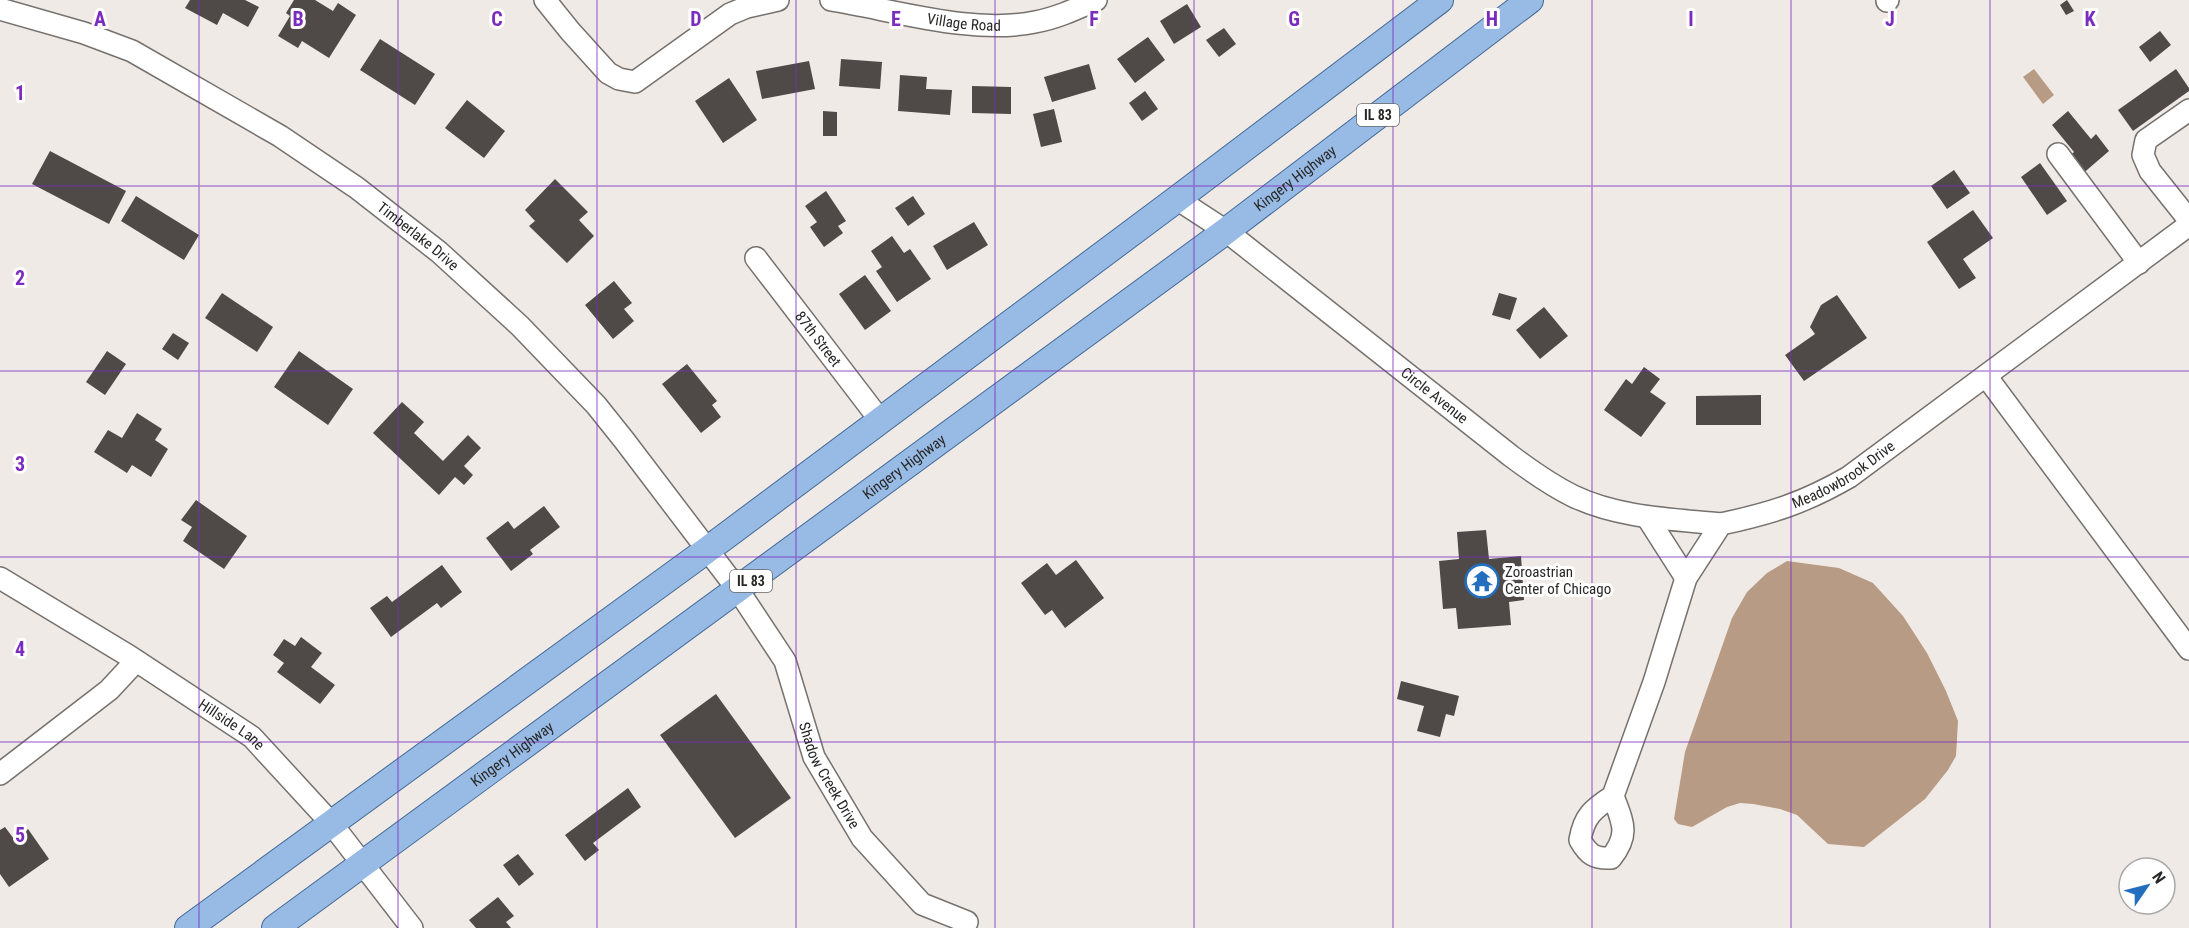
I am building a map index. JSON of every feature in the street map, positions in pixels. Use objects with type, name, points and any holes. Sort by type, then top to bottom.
[{"type":"main road","points":[[188,928],[707,550],[1440,0]]},
{"type":"main road","name":"Kingery Highway","points":[[275,928],[1226,231],[1530,0]]},
{"type":"street","points":[[545,0],[608,73],[619,80],[635,82],[730,15],[747,7],[778,0]]},
{"type":"street","name":"Village Road","points":[[831,0],[963,24],[1009,26],[1034,23],[1059,16],[1096,0]]},
{"type":"street","name":"Timberlake Drive","points":[[0,9],[84,33],[132,51],[280,136],[357,188],[440,252],[520,326],[596,405],[738,590]]},
{"type":"street","points":[[2189,110],[2146,141],[2143,155],[2150,171],[2189,220]]},
{"type":"street","points":[[2058,154],[2139,262]]},
{"type":"street","name":"Circle Avenue","points":[[1177,199],[1226,231],[1532,472],[1552,485],[1597,506],[1647,517],[1721,524]]},
{"type":"street","name":"Meadowbrook Drive","points":[[1721,524],[1774,511],[1821,493],[1849,477],[2189,225]]},
{"type":"street","name":"87th Street","points":[[756,258],[880,420]]},
{"type":"street","points":[[1986,376],[2189,649]]},
{"type":"street","points":[[1647,517],[1686,578]]},
{"type":"street","points":[[1613,796],[1654,682],[1686,578],[1721,524]]},
{"type":"street","name":"Hillside Lane","points":[[0,578],[136,661],[252,737],[331,823],[412,928]]},
{"type":"street","name":"Shadow Creek Drive","points":[[738,590],[785,661],[814,758],[862,838],[922,904],[967,922]]},
{"type":"street","points":[[0,774],[109,690],[136,661]]},
{"type":"shaded area","points":[[2034,69],[2054,95],[2043,104],[2023,77]]},
{"type":"shaded area","points":[[1787,561],[1839,568],[1873,583],[1903,616],[1927,653],[1958,721],[1956,756],[1948,770],[1925,799],[1864,847],[1828,844],[1797,815],[1753,804],[1740,803],[1727,807],[1692,827],[1678,824],[1674,819],[1685,752],[1732,618],[1747,592],[1767,573]]},
{"type":"building","points":[[190,0],[245,0],[259,7],[248,27],[223,13],[217,25],[185,8]]},
{"type":"building","points":[[294,0],[315,0],[333,11],[338,3],[356,15],[329,58],[302,41],[298,48],[278,36],[290,16],[286,13]]},
{"type":"building","points":[[2067,0],[2074,11],[2066,15],[2060,5]]},
{"type":"building","points":[[1187,4],[1201,27],[1174,44],[1160,21]]},
{"type":"building","points":[[1224,28],[1236,44],[1219,57],[1206,40]]},
{"type":"building","points":[[2160,31],[2171,45],[2150,62],[2139,47]]},
{"type":"building","points":[[1148,37],[1165,60],[1135,83],[1117,59]]},
{"type":"building","points":[[380,39],[435,74],[415,105],[360,70]]},
{"type":"building","points":[[841,59],[882,62],[880,89],[839,86]]},
{"type":"building","points":[[809,61],[815,89],[762,99],[756,71]]},
{"type":"building","points":[[1089,64],[1096,89],[1052,102],[1044,77]]},
{"type":"building","points":[[2176,69],[2189,91],[2133,131],[2118,110]]},
{"type":"building","points":[[900,75],[927,77],[926,89],[952,90],[950,115],[898,111]]},
{"type":"building","points":[[729,78],[757,120],[723,143],[695,101]]},
{"type":"building","points":[[972,86],[1011,87],[1011,114],[972,113]]},
{"type":"building","points":[[1145,91],[1158,109],[1142,121],[1129,103]]},
{"type":"building","points":[[467,100],[505,131],[484,158],[445,128]]},
{"type":"building","points":[[1054,109],[1062,142],[1041,147],[1033,114]]},
{"type":"building","points":[[823,111],[837,112],[837,136],[823,136]]},
{"type":"building","points":[[2068,111],[2091,139],[2096,134],[2109,151],[2080,176],[2066,159],[2074,152],[2052,125]]},
{"type":"building","points":[[50,151],[126,191],[109,224],[32,184]]},
{"type":"building","points":[[2040,163],[2067,201],[2047,215],[2021,177]]},
{"type":"building","points":[[1954,170],[1970,193],[1947,209],[1931,186]]},
{"type":"building","points":[[555,179],[588,212],[579,220],[594,236],[567,263],[529,226],[535,221],[525,210]]},
{"type":"building","points":[[826,191],[846,221],[838,226],[843,233],[824,247],[810,227],[817,222],[805,206]]},
{"type":"building","points":[[136,196],[199,235],[184,260],[121,221]]},
{"type":"building","points":[[913,196],[925,214],[908,226],[895,208]]},
{"type":"building","points":[[1973,210],[1993,238],[1963,259],[1976,278],[1959,289],[1927,242]]},
{"type":"building","points":[[974,222],[988,245],[947,270],[933,246]]},
{"type":"building","points":[[892,236],[904,253],[910,249],[931,279],[897,302],[876,271],[882,267],[871,251]]},
{"type":"building","points":[[865,275],[891,311],[865,330],[839,294]]},
{"type":"building","points":[[614,281],[632,303],[624,309],[634,321],[613,339],[585,305]]},
{"type":"building","points":[[222,293],[273,327],[257,352],[205,318]]},
{"type":"building","points":[[1499,293],[1517,298],[1510,320],[1492,315]]},
{"type":"building","points":[[1837,295],[1867,338],[1804,381],[1785,355],[1815,334],[1810,327],[1821,305]]},
{"type":"building","points":[[1544,307],[1568,336],[1540,359],[1516,330]]},
{"type":"building","points":[[173,333],[189,343],[178,360],[162,349]]},
{"type":"building","points":[[107,351],[126,364],[105,395],[86,382]]},
{"type":"building","points":[[299,351],[353,389],[328,425],[274,387]]},
{"type":"building","points":[[687,364],[717,401],[712,405],[721,417],[701,433],[662,384]]},
{"type":"building","points":[[1644,367],[1660,379],[1650,392],[1666,403],[1641,437],[1604,410],[1626,379],[1632,384]]},
{"type":"building","points":[[1761,395],[1761,425],[1696,425],[1696,396]]},
{"type":"building","points":[[402,402],[424,422],[414,433],[443,461],[468,435],[481,448],[464,466],[473,475],[464,485],[455,477],[439,495],[373,433]]},
{"type":"building","points":[[137,413],[162,429],[155,440],[168,449],[151,477],[132,465],[127,473],[94,452],[108,430],[122,438]]},
{"type":"building","points":[[196,500],[247,536],[224,569],[183,541],[192,527],[181,520]]},
{"type":"building","points":[[544,506],[560,527],[530,550],[533,554],[511,571],[486,538],[508,521],[514,529]]},
{"type":"building","name":"Zoroastrian Center of Chicago","points":[[1486,530],[1489,559],[1521,556],[1524,600],[1509,602],[1511,625],[1458,629],[1456,608],[1443,609],[1439,561],[1459,559],[1457,532]]},
{"type":"building","points":[[1076,560],[1104,598],[1065,628],[1052,610],[1045,615],[1021,583],[1047,563],[1056,575]]},
{"type":"building","points":[[442,565],[462,592],[441,608],[437,603],[391,637],[370,608],[387,596],[392,602]]},
{"type":"building","points":[[301,637],[322,653],[311,667],[335,685],[320,704],[277,672],[284,663],[273,655],[284,639],[295,646]]},
{"type":"building","points":[[1401,681],[1459,696],[1454,716],[1446,714],[1440,737],[1417,731],[1424,706],[1397,699]]},
{"type":"building","points":[[716,694],[791,798],[735,838],[660,735]]},
{"type":"building","points":[[628,788],[641,807],[593,843],[599,850],[585,861],[565,835]]},
{"type":"building","points":[[5,827],[14,839],[28,829],[49,859],[9,887],[0,874],[0,830]]},
{"type":"building","points":[[518,854],[534,874],[519,886],[503,865]]},
{"type":"building","points":[[498,897],[514,916],[506,922],[511,928],[476,928],[469,920]]},
{"type":"place","name":"Zoroastrian Center of Chicago","points":[[1482,581]]}]
